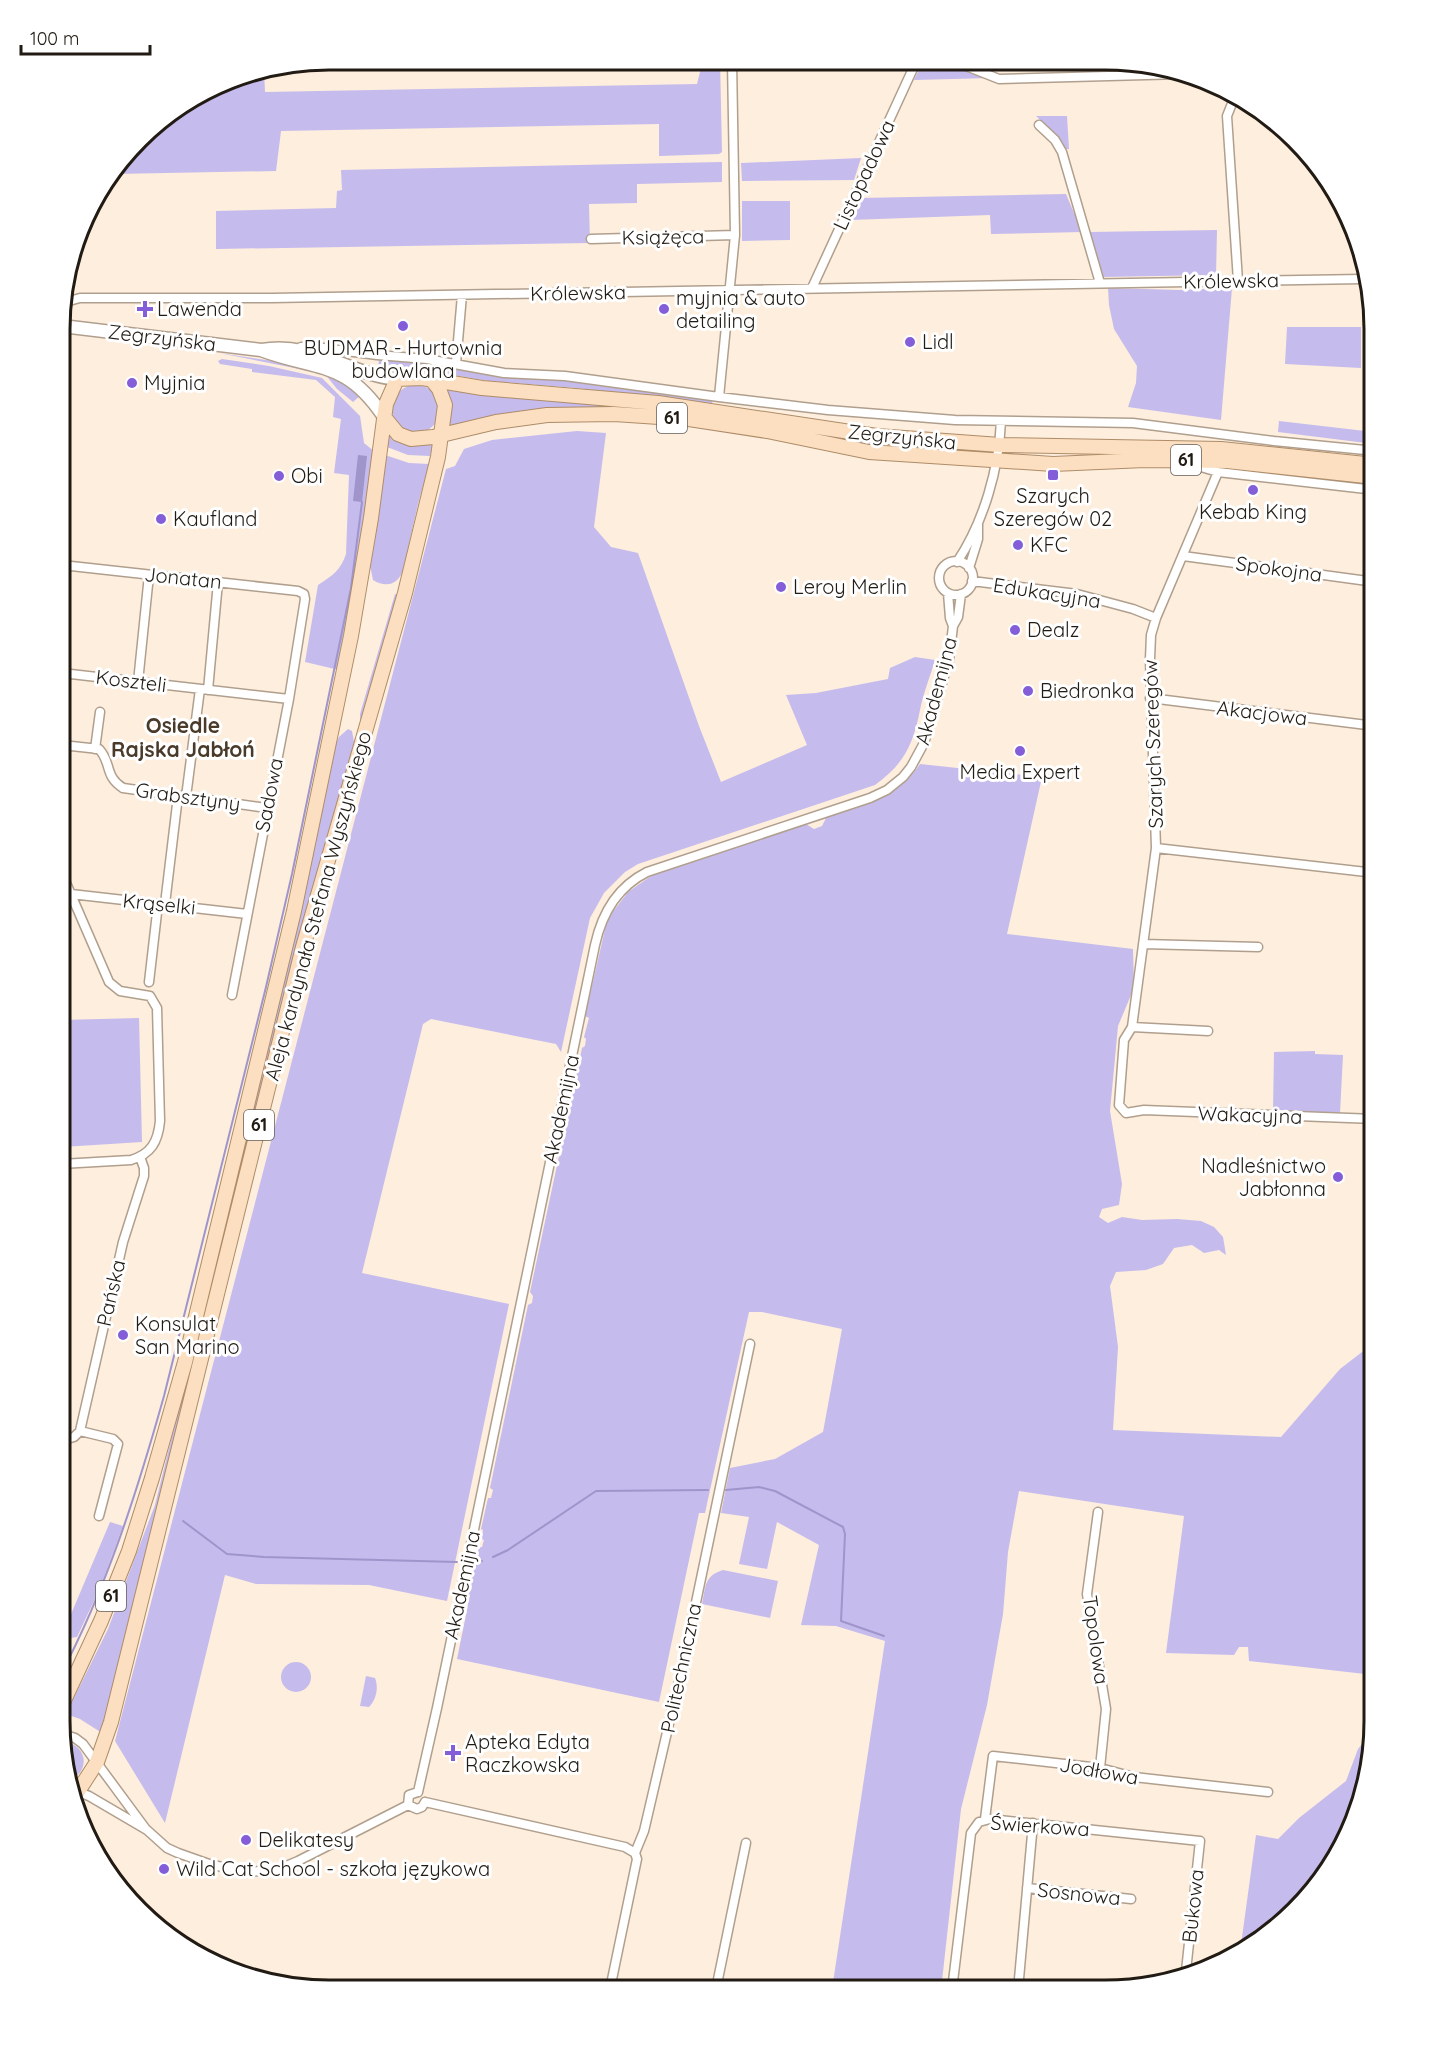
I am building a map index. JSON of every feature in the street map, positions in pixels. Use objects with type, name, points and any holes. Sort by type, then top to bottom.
[{"type":"main road","name":"Zegrzyńska","points":[[70,327],[261,350],[324,367],[343,375],[371,398],[384,417]]},
{"type":"main road","name":"Zegrzyńska","points":[[261,350],[280,347],[292,349],[327,357],[380,377],[397,379]]},
{"type":"main road","points":[[384,417],[398,434],[411,439],[442,435],[444,399],[436,385],[431,379],[397,379]]},
{"type":"main road","name":"61","points":[[384,417],[388,396],[397,379]]},
{"type":"main road","name":"Zegrzyńska","points":[[431,379],[482,388],[658,403],[877,436],[999,445],[1221,449],[1364,464]]},
{"type":"main road","name":"Zegrzyńska","points":[[442,435],[496,422],[547,415],[614,414],[688,419],[756,429],[869,452],[1053,464],[1177,460],[1250,463],[1364,476]]},
{"type":"main road","name":"Aleja kardynała Stefana Wyszyńskiego","points":[[70,1688],[101,1621],[129,1551],[185,1362],[294,911],[351,636],[371,518],[384,417]]},
{"type":"main road","name":"Aleja kardynała Stefana Wyszyńskiego","points":[[79,1789],[96,1762],[111,1722],[300,956],[405,593],[442,435]]},
{"type":"street","points":[[719,397],[735,235],[732,70]]},
{"type":"street","name":"Listopadowa","points":[[812,288],[912,70]]},
{"type":"street","points":[[976,70],[999,79],[1154,75]]},
{"type":"street","points":[[1232,103],[1227,116],[1238,281]]},
{"type":"street","points":[[1039,125],[1055,140],[1062,152],[1100,283]]},
{"type":"street","name":"Książęca","points":[[591,239],[735,235]]},
{"type":"street","name":"Królewska","points":[[72,300],[80,298],[272,298],[1360,279]]},
{"type":"street","points":[[456,364],[462,295]]},
{"type":"street","points":[[292,349],[316,347],[428,359],[504,373],[565,376],[719,397],[913,417],[1133,423],[1364,450]]},
{"type":"street","points":[[957,562],[978,523],[997,461],[1001,421]]},
{"type":"street","points":[[1177,460],[1218,472],[1364,489]]},
{"type":"street","name":"Szarych Szeregów","points":[[1126,1113],[1119,1105],[1124,1040],[1132,1027],[1156,848],[1150,640],[1156,618],[1218,472]]},
{"type":"street","points":[[969,568],[957,562],[948,564],[940,573],[940,585],[948,594],[961,594],[969,588],[972,581],[969,568],[978,539],[978,523]]},
{"type":"street","name":"Spokojna","points":[[1183,556],[1364,581]]},
{"type":"street","name":"Jonatan","points":[[70,566],[298,591],[303,594]]},
{"type":"street","points":[[138,682],[149,575]]},
{"type":"street","name":"Edukacyjna","points":[[972,581],[1077,594],[1134,609],[1156,618]]},
{"type":"street","points":[[149,982],[182,796],[204,689],[218,582]]},
{"type":"street","name":"Sadowa","points":[[232,995],[289,699],[305,599],[303,594]]},
{"type":"street","name":"Akademijna","points":[[948,594],[953,626]]},
{"type":"street","name":"Akademijna","points":[[418,1792],[595,945],[603,916],[619,892],[647,872],[870,798],[895,785],[912,767],[929,728],[949,660],[953,626],[958,614],[961,594]]},
{"type":"street","name":"Koszteli","points":[[70,674],[289,699]]},
{"type":"street","name":"Akacjowa","points":[[1150,698],[1364,725]]},
{"type":"street","points":[[70,746],[95,749],[100,712]]},
{"type":"street","name":"Grabsztyny","points":[[95,749],[99,749],[104,754],[109,775],[114,783],[123,788],[267,808]]},
{"type":"street","points":[[1156,848],[1364,872]]},
{"type":"street","points":[[70,1163],[131,1160],[141,1157],[147,1154],[154,1144],[159,1129],[157,1008],[150,996],[120,991],[112,987],[71,894]]},
{"type":"street","name":"Krąselki","points":[[71,894],[247,914]]},
{"type":"street","points":[[1143,944],[1258,948]]},
{"type":"street","points":[[1132,1027],[1208,1031]]},
{"type":"street","name":"Wakacyjna","points":[[1126,1113],[1144,1110],[1364,1119]]},
{"type":"street","name":"Pańska","points":[[80,1431],[123,1242],[144,1176],[141,1157]]},
{"type":"street","name":"Politechniczna","points":[[612,1980],[637,1859],[635,1853],[644,1831],[685,1655],[750,1344]]},
{"type":"street","points":[[70,1438],[80,1431],[113,1439],[118,1444],[99,1516]]},
{"type":"street","name":"Topolowa","points":[[1098,1512],[1087,1594],[1106,1709],[1100,1768]]},
{"type":"street","points":[[71,1737],[83,1744],[147,1830],[167,1848],[189,1858],[226,1869],[250,1872],[279,1869],[408,1804]]},
{"type":"street","name":"Jodłowa","points":[[985,1819],[993,1756],[1100,1768],[1134,1778],[1268,1792]]},
{"type":"street","points":[[418,1792],[423,1795],[422,1807],[417,1809],[408,1804],[409,1795],[418,1792]]},
{"type":"street","points":[[81,1793],[147,1830]]},
{"type":"street","points":[[424,1802],[626,1847],[635,1853]]},
{"type":"street","name":"Świerkowa","points":[[953,1980],[970,1833],[985,1819],[1200,1841]]},
{"type":"street","name":"Sosnowa","points":[[1019,1980],[1033,1823]]},
{"type":"street","name":"Bukowa","points":[[1186,1967],[1200,1841]]},
{"type":"street","points":[[718,1980],[747,1843]]},
{"type":"street","name":"Sosnowa","points":[[1027,1888],[1131,1899]]},
{"type":"shaded area","points":[[700,70],[720,70],[722,152],[719,154],[659,156],[659,124],[281,131],[276,171],[123,174],[146,146],[186,114],[230,90],[264,78],[265,92],[697,84]]},
{"type":"shaded area","points":[[919,70],[969,70],[991,78],[914,80]]},
{"type":"shaded area","points":[[1036,116],[1067,116],[1069,149],[1064,149],[1057,136]]},
{"type":"shaded area","points":[[861,158],[854,180],[742,181],[741,163]]},
{"type":"shaded area","points":[[722,162],[722,182],[637,184],[637,203],[589,204],[590,243],[216,249],[216,211],[336,208],[337,191],[342,190],[341,170]]},
{"type":"shaded area","points":[[1066,194],[1082,232],[991,234],[990,215],[850,220],[859,198]]},
{"type":"shaded area","points":[[742,201],[790,201],[790,240],[742,241]]},
{"type":"shaded area","points":[[1217,230],[1216,275],[1102,277],[1089,232]]},
{"type":"shaded area","points":[[1108,288],[1179,290],[1232,288],[1221,420],[1128,407],[1136,383],[1137,366],[1114,329]]},
{"type":"shaded area","points":[[1287,327],[1361,327],[1361,368],[1285,364]]},
{"type":"shaded area","points":[[219,353],[294,364],[334,375],[361,395],[353,402],[337,389],[325,374]]},
{"type":"shaded area","points":[[222,359],[269,366],[322,378],[360,416],[364,443],[375,452],[365,526],[339,670],[305,662],[318,585],[335,572],[346,554],[349,475],[334,473],[341,419],[333,417],[335,397],[316,380],[252,372],[252,369],[220,364],[218,361]]},
{"type":"shaded area","points":[[379,359],[485,372],[586,380],[713,398],[712,404],[577,388],[489,381],[418,369],[391,373],[378,371]]},
{"type":"shaded area","points":[[411,385],[421,385],[433,392],[440,404],[440,414],[433,426],[421,433],[411,433],[396,422],[392,414],[392,404],[403,389]]},
{"type":"shaded area","points":[[446,389],[493,396],[664,409],[883,442],[966,450],[859,443],[664,411],[613,408],[447,427]]},
{"type":"shaded area","points":[[1279,421],[1364,431],[1364,443],[1278,432]]},
{"type":"shaded area","points":[[577,431],[606,433],[594,527],[611,547],[638,553],[721,782],[807,745],[786,695],[816,693],[888,679],[890,668],[915,657],[935,660],[914,734],[900,761],[875,785],[638,864],[625,872],[604,893],[590,918],[561,1052],[556,1044],[431,1019],[423,1024],[362,1273],[509,1304],[447,1601],[369,1585],[256,1584],[225,1575],[165,1823],[115,1741],[446,469],[455,466],[464,449],[492,440]]},
{"type":"shaded area","points":[[389,433],[411,445],[433,443],[430,456],[408,455],[387,447]]},
{"type":"shaded area","points":[[358,455],[367,456],[362,502],[353,501]]},
{"type":"shaded area","points":[[385,455],[409,463],[429,464],[403,570],[398,579],[391,584],[382,584],[373,580],[369,561]]},
{"type":"shaded area","points":[[395,594],[399,595],[363,723],[360,723],[360,714]]},
{"type":"shaded area","points":[[348,729],[352,731],[355,747],[102,1733],[70,1715],[70,1706],[108,1629],[155,1505],[292,950],[335,745],[339,737]]},
{"type":"shaded area","points":[[920,764],[1042,777],[1007,934],[1133,949],[1134,988],[1118,1026],[1110,1111],[1122,1184],[1119,1205],[1102,1209],[1099,1217],[1108,1223],[1122,1217],[1142,1220],[1201,1221],[1214,1227],[1223,1237],[1226,1255],[1219,1250],[1204,1253],[1192,1245],[1174,1248],[1163,1264],[1146,1270],[1116,1272],[1110,1286],[1118,1347],[1113,1430],[1281,1437],[1340,1369],[1364,1350],[1364,1674],[1249,1661],[1248,1647],[1239,1647],[1234,1655],[1166,1653],[1184,1516],[1019,1491],[1008,1552],[1003,1614],[987,1705],[961,1809],[942,1980],[833,1980],[885,1641],[836,1626],[801,1625],[819,1545],[777,1522],[767,1569],[739,1564],[749,1517],[721,1513],[730,1468],[775,1459],[823,1432],[842,1329],[762,1312],[749,1312],[705,1513],[699,1513],[659,1702],[457,1659],[468,1605],[467,1598],[479,1547],[482,1547],[484,1540],[481,1539],[483,1530],[481,1529],[488,1498],[491,1498],[493,1490],[490,1488],[528,1305],[532,1303],[533,1296],[530,1292],[582,1048],[585,1046],[584,1037],[589,1018],[585,1016],[606,925],[612,913],[628,892],[651,876],[806,824],[814,829],[822,826],[826,818],[879,799],[900,786]]},
{"type":"shaded area","points":[[139,1018],[142,1142],[70,1146],[70,1020]]},
{"type":"shaded area","points":[[1315,1051],[1315,1054],[1343,1055],[1340,1113],[1273,1111],[1274,1052]]},
{"type":"shaded area","points":[[110,1522],[123,1526],[100,1588],[77,1637],[70,1638],[70,1617]]},
{"type":"shaded area","points":[[723,1570],[778,1581],[770,1618],[702,1604],[709,1579]]},
{"type":"shaded area","points":[[296,1662],[302,1663],[310,1671],[310,1683],[302,1691],[296,1692],[290,1691],[282,1683],[281,1677],[282,1671],[290,1663]]},
{"type":"shaded area","points":[[366,1676],[375,1678],[377,1686],[375,1697],[369,1707],[360,1706]]},
{"type":"shaded area","points":[[1363,1742],[1356,1788],[1345,1820],[1330,1850],[1289,1904],[1242,1941],[1256,1835],[1278,1839],[1299,1818],[1346,1781],[1358,1749]]},
{"type":"shaded area","points":[[72,1744],[77,1747],[83,1757],[84,1763],[76,1776]]},
{"type":"waterway","points":[[70,1656],[120,1539],[164,1396],[292,874],[351,588],[362,502]]},
{"type":"waterway","points":[[726,1490],[759,1487],[775,1491],[843,1527],[845,1534],[841,1621],[884,1636]]},
{"type":"waterway","points":[[493,1557],[508,1550],[596,1491],[708,1490]]},
{"type":"waterway","points":[[183,1521],[227,1554],[457,1562]]},
{"type":"waterway","points":[[476,1562],[482,1561]]},
{"type":"place","name":"Lawenda","points":[[145,309]]},
{"type":"place","name":"myjnia & auto detailing","points":[[664,309]]},
{"type":"place","name":"BUDMAR - Hurtownia budowlana","points":[[403,326]]},
{"type":"place","name":"Lidl","points":[[910,342]]},
{"type":"place","name":"Myjnia","points":[[132,383]]},
{"type":"place","name":"Szarych Szeregów 02","points":[[1053,475]]},
{"type":"place","name":"Obi","points":[[279,476]]},
{"type":"place","name":"Kebab King","points":[[1253,490]]},
{"type":"place","name":"Kaufland","points":[[161,519]]},
{"type":"place","name":"KFC","points":[[1018,545]]},
{"type":"place","name":"Leroy Merlin","points":[[781,587]]},
{"type":"place","name":"Dealz","points":[[1015,630]]},
{"type":"place","name":"Biedronka","points":[[1028,691]]},
{"type":"place","name":"Media Expert","points":[[1020,751]]},
{"type":"place","name":"Nadleśnictwo Jabłonna","points":[[1338,1177]]},
{"type":"place","name":"Konsulat San Marino","points":[[123,1335]]},
{"type":"place","name":"Apteka Edyta Raczkowska","points":[[453,1753]]},
{"type":"place","name":"Delikatesy","points":[[246,1840]]},
{"type":"place","name":"Wild Cat School - szkoła językowa","points":[[164,1869]]},
{"type":"district","name":"Osiedle Rajska Jabłoń","points":[[183,738]]}]
